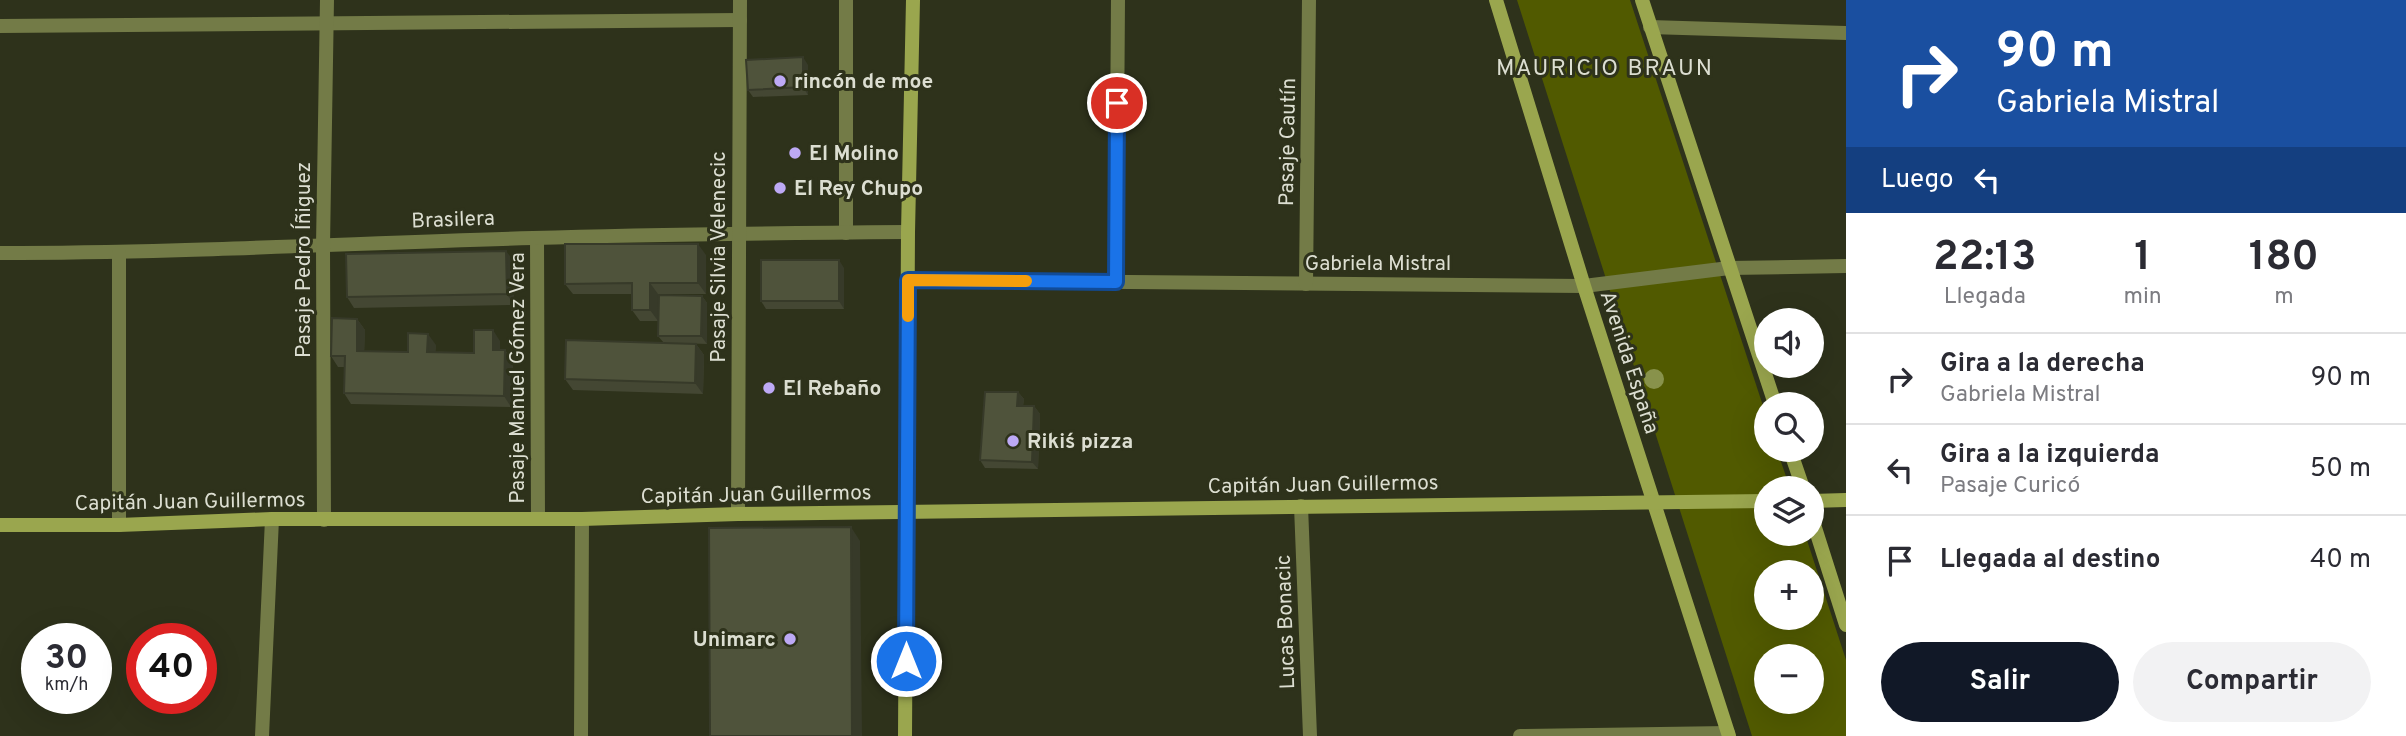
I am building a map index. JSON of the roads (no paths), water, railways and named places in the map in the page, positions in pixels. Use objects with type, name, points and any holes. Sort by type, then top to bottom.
[{"type":"street","name":"Pasaje Pedro Íñiguez","points":[[324,520],[323,245],[327,0]]},
{"type":"street","name":"Pasaje Silvia Velenecic","points":[[738,514],[740,0]]},
{"type":"street","points":[[846,0],[846,233]]},
{"type":"street","points":[[905,736],[908,232],[913,0]]},
{"type":"street","points":[[1116,282],[1118,0]]},
{"type":"street","name":"Pasaje Cautín","points":[[1307,284],[1309,0]]},
{"type":"street","name":"Avenida España","points":[[1496,0],[1584,286],[1729,735]]},
{"type":"street","points":[[1642,0],[1771,392]]},
{"type":"street","points":[[0,26],[740,20]]},
{"type":"street","points":[[1650,27],[1846,33]]},
{"type":"street","name":"Brasilera","points":[[0,253],[119,253],[740,233],[908,232]]},
{"type":"street","name":"Pasaje Manuel Gómez Vera","points":[[537,238],[538,518]]},
{"type":"street","points":[[118,524],[119,253]]},
{"type":"street","name":"Gabriela Mistral","points":[[908,280],[1584,286],[1729,268],[1846,267]]},
{"type":"street","points":[[1824,501],[1846,500]]},
{"type":"street","name":"Capitán Juan Guillermos","points":[[0,525],[272,519],[582,519],[738,514],[1754,501]]},
{"type":"street","name":"Lucas Bonacic","points":[[1301,506],[1310,736]]},
{"type":"street","points":[[262,736],[272,519]]},
{"type":"street","points":[[580,736],[582,519]]},
{"type":"street","points":[[1821,546],[1846,625]]},
{"type":"street","points":[[1520,736],[1729,735]]},
{"type":"place","name":"rincón de moe","points":[[780,81]]},
{"type":"place","name":"El Molino","points":[[795,153]]},
{"type":"place","name":"El Rey Chupo","points":[[780,188]]},
{"type":"place","name":"El Rebaño","points":[[769,388]]},
{"type":"place","name":"Riki´s pizza","points":[[1013,441]]},
{"type":"place","name":"Unimarc","points":[[790,639]]},
{"type":"district","name":"MAURICIO BRAUN","points":[[1605,67]]}]
